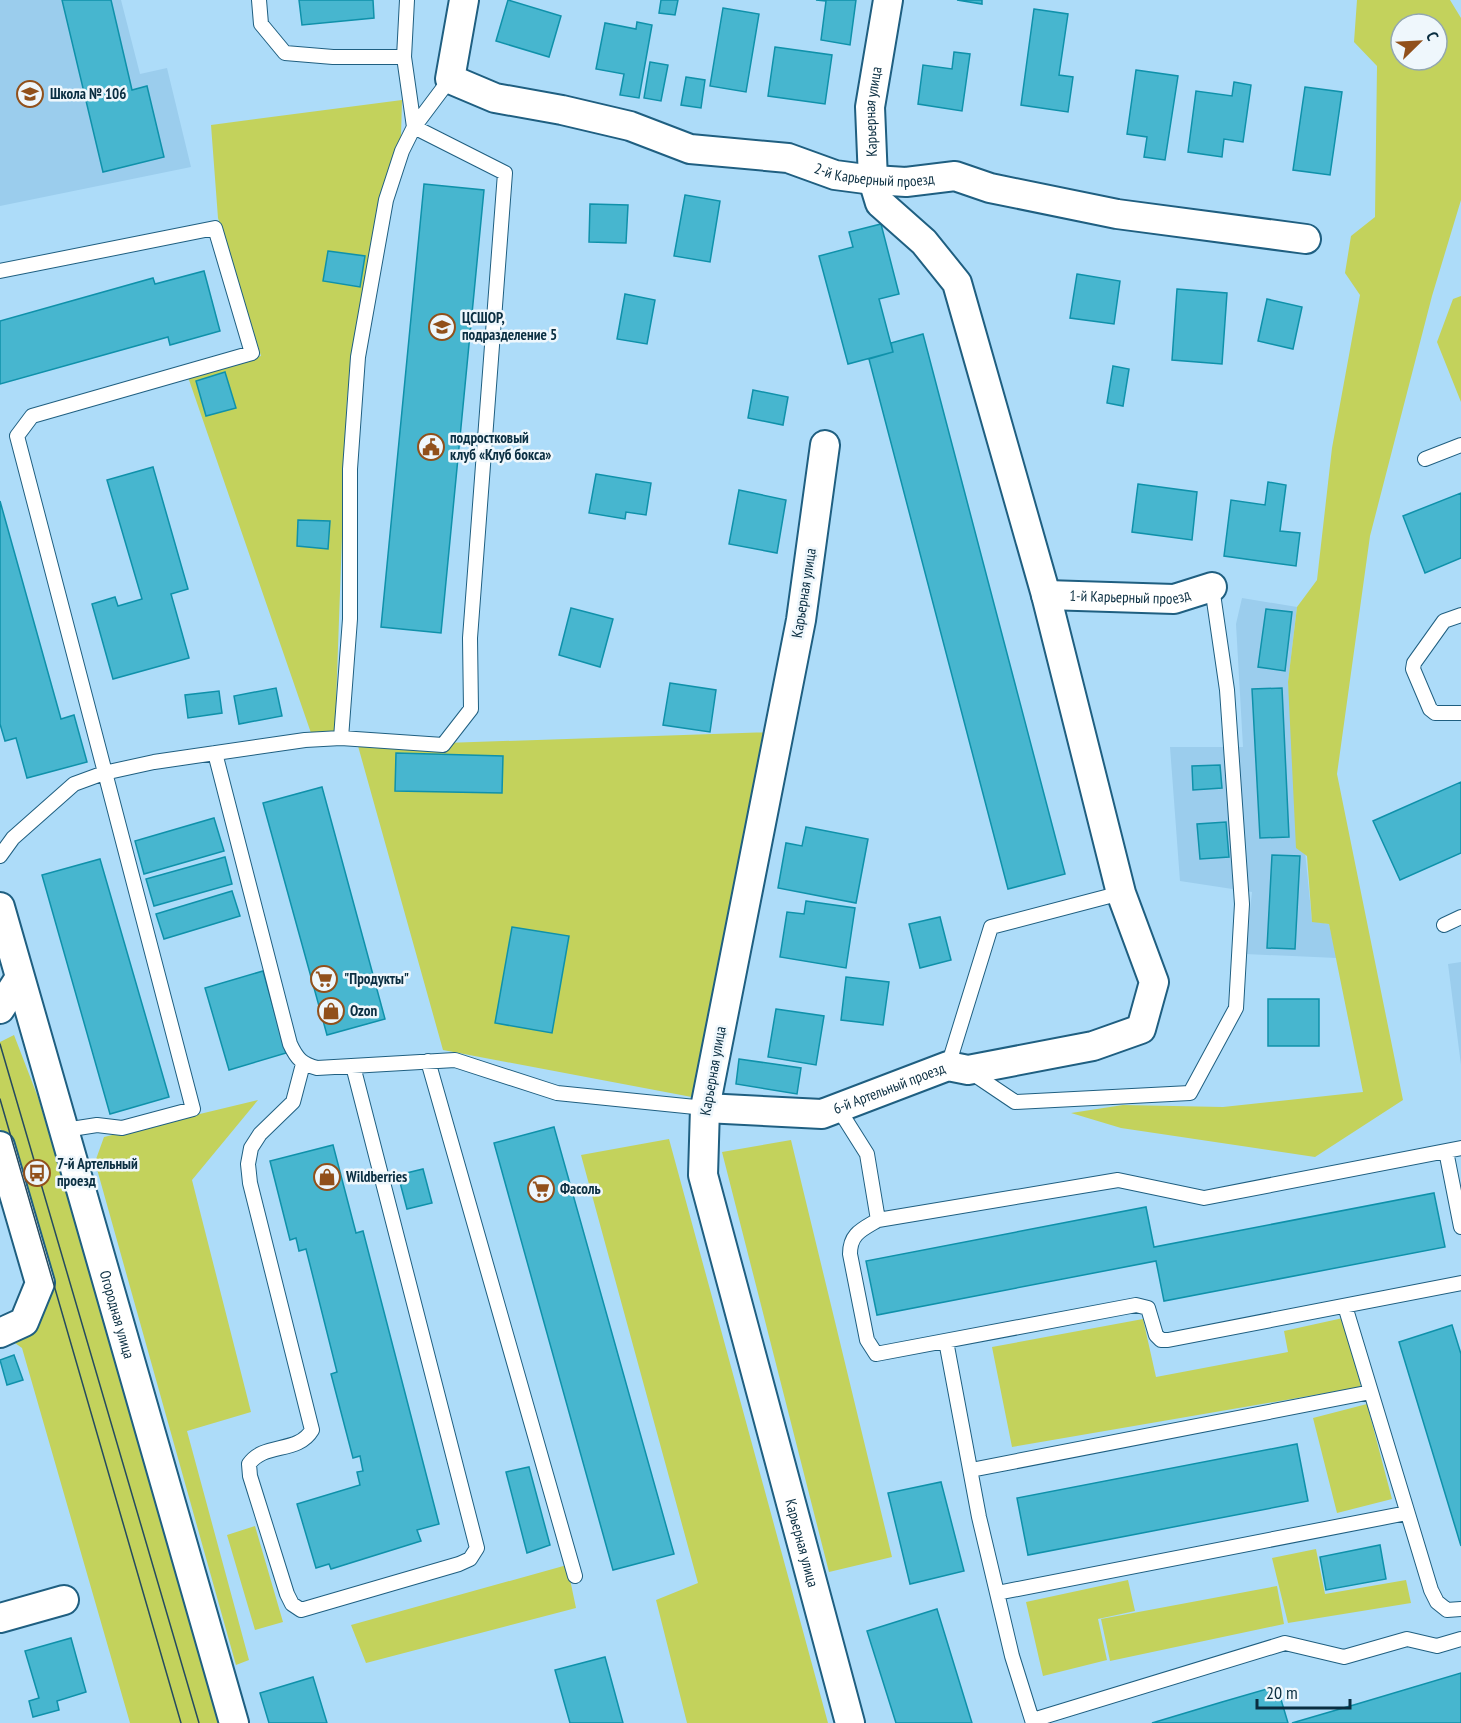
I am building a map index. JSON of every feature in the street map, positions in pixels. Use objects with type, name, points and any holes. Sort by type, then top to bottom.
[{"type":"street","points":[[450,79],[464,0]]},
{"type":"street","name":"Карьерная улица","points":[[888,0],[870,107],[873,180],[880,203],[924,242],[957,283],[1046,595],[1121,893],[1154,982],[1141,1029]]},
{"type":"street","name":"2-й Карьерный проезд","points":[[450,79],[495,98],[562,110],[630,126],[690,149],[788,158],[834,176],[906,182],[955,176],[990,188],[1118,214],[1306,239]]},
{"type":"street","name":"Карьерная улица","points":[[825,445],[801,620],[705,1108],[703,1175],[850,1723]]},
{"type":"street","name":"1-й Карьерный проезд","points":[[1046,595],[1174,599],[1212,587]]},
{"type":"street","name":"Огородная улица","points":[[0,907],[234,1723]]},
{"type":"street","points":[[0,1009],[19,979]]},
{"type":"street","name":"6-й Артельный проезд","points":[[705,1108],[822,1114],[958,1068],[1093,1046],[1141,1029]]},
{"type":"street","points":[[0,1146],[40,1283],[12,1328]]},
{"type":"street","points":[[0,1618],[64,1600]]},
{"type":"lane","points":[[259,0],[261,24],[285,53],[333,57],[404,57]]},
{"type":"lane","points":[[407,0],[404,57],[414,127]]},
{"type":"lane","points":[[340,738],[350,619],[350,469],[358,357],[386,200],[402,151],[414,127],[450,79]]},
{"type":"lane","points":[[0,856],[14,838],[74,784],[104,773],[154,762],[340,738],[443,745],[471,709],[470,638],[505,173],[414,127]]},
{"type":"lane","points":[[0,271],[215,228],[252,353],[32,416],[17,436],[193,1109],[122,1128],[96,1125],[65,1130]]},
{"type":"lane","points":[[1425,459],[1461,445]]},
{"type":"lane","points":[[1121,893],[991,927],[958,1068],[1015,1102],[1190,1093],[1236,1008],[1242,904],[1227,690],[1212,587]]},
{"type":"lane","points":[[1461,615],[1444,621],[1414,663],[1413,669],[1426,702],[1435,713],[1461,713]]},
{"type":"lane","points":[[215,753],[290,1044],[296,1057],[303,1064],[317,1068],[455,1060],[557,1093],[705,1108]]},
{"type":"lane","points":[[1444,925],[1461,917]]},
{"type":"lane","points":[[428,1061],[575,1576]]},
{"type":"lane","points":[[303,1064],[293,1102],[260,1134],[251,1148],[248,1164],[250,1183],[312,1430],[307,1439],[254,1456],[249,1464],[250,1476],[287,1594],[292,1604],[301,1610],[459,1564],[470,1559],[477,1548],[353,1066]]},
{"type":"lane","points":[[838,1108],[867,1154],[878,1220]]},
{"type":"lane","points":[[1461,1148],[1204,1198],[1118,1180],[878,1220],[855,1233],[850,1241],[852,1265],[870,1348],[876,1354],[1136,1305],[1148,1308],[1156,1335],[1161,1340],[1168,1340],[1461,1283]]},
{"type":"lane","points":[[1446,1151],[1461,1227]]},
{"type":"lane","points":[[1345,1306],[1407,1513],[1437,1602],[1447,1610],[1461,1609]]},
{"type":"lane","points":[[946,1341],[979,1517],[1012,1656],[1033,1721],[1285,1643],[1344,1657],[1407,1639],[1437,1646],[1461,1639]]},
{"type":"lane","points":[[971,1470],[1371,1392]]},
{"type":"lane","points":[[997,1593],[1407,1513]]},
{"type":"shaded area","points":[[0,0],[121,0],[140,74],[167,68],[191,167],[0,206]]},
{"type":"shaded area","points":[[1242,598],[1297,607],[1288,682],[1312,921],[1329,924],[1337,958],[1245,954],[1252,892],[1180,881],[1170,747],[1243,747],[1236,624]]},
{"type":"shaded area","points":[[1461,962],[1461,1065],[1448,964]]},
{"type":"green space","points":[[1357,0],[1450,0],[1461,18],[1461,200],[1432,296],[1370,536],[1337,774],[1403,1100],[1315,1157],[1121,1128],[1071,1113],[1123,1105],[1223,1107],[1363,1092],[1329,924],[1312,922],[1307,856],[1296,848],[1288,682],[1297,607],[1317,580],[1332,448],[1360,295],[1345,273],[1351,236],[1375,217],[1377,66],[1354,42]]},
{"type":"green space","points":[[402,100],[401,136],[347,397],[335,731],[311,733],[188,377],[261,356],[218,218],[211,125]]},
{"type":"green space","points":[[1461,296],[1461,402],[1437,342],[1453,299]]},
{"type":"green space","points":[[768,732],[697,1098],[443,1050],[358,746]]},
{"type":"green space","points":[[14,1035],[39,1100],[222,1723],[130,1723],[22,1348],[8,1338],[51,1287],[0,1128],[0,1042]]},
{"type":"green space","points":[[258,1100],[192,1180],[251,1412],[187,1431],[249,1660],[236,1665],[95,1162],[104,1137]]},
{"type":"green space","points":[[669,1139],[828,1723],[687,1723],[656,1600],[698,1583],[581,1155]]},
{"type":"green space","points":[[791,1140],[892,1557],[829,1572],[722,1152]]},
{"type":"green space","points":[[1343,1318],[1361,1387],[1012,1447],[992,1347],[1143,1319],[1156,1377],[1288,1352],[1284,1331]]},
{"type":"green space","points":[[1367,1404],[1392,1499],[1337,1513],[1313,1418]]},
{"type":"green space","points":[[255,1526],[283,1622],[255,1630],[227,1535]]},
{"type":"green space","points":[[1316,1549],[1325,1594],[1406,1580],[1411,1603],[1288,1623],[1272,1558]]},
{"type":"green space","points":[[567,1565],[576,1608],[366,1663],[351,1625]]},
{"type":"green space","points":[[1128,1580],[1135,1611],[1098,1619],[1107,1660],[1043,1676],[1026,1602]]},
{"type":"green space","points":[[1277,1586],[1284,1624],[1110,1661],[1101,1619]]},
{"type":"building","points":[[62,0],[111,0],[132,90],[147,86],[164,157],[103,172]]},
{"type":"building","points":[[299,0],[373,0],[374,18],[302,25]]},
{"type":"building","points":[[508,0],[561,16],[549,57],[496,41]]},
{"type":"building","points":[[661,0],[678,0],[675,15],[659,13]]},
{"type":"building","points":[[816,0],[856,0],[850,45],[821,40],[826,1]]},
{"type":"building","points":[[957,0],[982,0],[982,4]]},
{"type":"building","points":[[723,8],[759,14],[746,92],[710,86]]},
{"type":"building","points":[[1034,9],[1068,14],[1059,75],[1073,77],[1068,112],[1021,105]]},
{"type":"building","points":[[637,22],[652,25],[639,98],[620,95],[624,74],[596,69],[605,23],[636,29]]},
{"type":"building","points":[[775,47],[832,55],[825,104],[768,96]]},
{"type":"building","points":[[954,52],[970,54],[962,111],[918,104],[923,65],[952,69]]},
{"type":"building","points":[[650,62],[668,65],[661,101],[644,98]]},
{"type":"building","points":[[1136,70],[1178,76],[1165,160],[1144,157],[1147,137],[1127,134]]},
{"type":"building","points":[[686,77],[705,80],[701,108],[681,105]]},
{"type":"building","points":[[1234,82],[1251,85],[1243,142],[1224,139],[1222,157],[1188,152],[1196,91],[1232,96]]},
{"type":"building","points":[[1305,87],[1342,92],[1330,175],[1293,170]]},
{"type":"building","points":[[424,184],[484,190],[441,633],[381,627]]},
{"type":"building","points":[[685,195],[720,201],[710,262],[674,256]]},
{"type":"building","points":[[590,204],[628,205],[626,243],[589,242]]},
{"type":"building","points":[[881,224],[899,294],[879,299],[893,352],[848,364],[819,256],[853,247],[849,232]]},
{"type":"building","points":[[328,251],[365,256],[360,287],[323,281]]},
{"type":"building","points":[[204,271],[220,331],[170,345],[168,337],[0,384],[0,321],[153,278],[155,284]]},
{"type":"building","points":[[1077,274],[1120,281],[1114,324],[1070,318]]},
{"type":"building","points":[[1177,289],[1227,293],[1222,364],[1172,360]]},
{"type":"building","points":[[625,294],[655,300],[647,344],[617,339]]},
{"type":"building","points":[[1267,299],[1302,307],[1293,349],[1258,341]]},
{"type":"building","points":[[923,334],[1065,874],[1008,889],[869,359],[893,352],[891,343]]},
{"type":"building","points":[[1113,366],[1129,369],[1123,406],[1107,403]]},
{"type":"building","points":[[225,372],[236,408],[206,416],[196,381]]},
{"type":"building","points":[[753,390],[788,397],[783,425],[748,418]]},
{"type":"building","points":[[153,467],[188,589],[171,594],[189,658],[113,679],[92,604],[115,597],[118,606],[142,599],[107,480]]},
{"type":"building","points":[[596,474],[651,483],[646,515],[626,512],[625,519],[589,513]]},
{"type":"building","points":[[1268,482],[1286,485],[1280,531],[1300,533],[1296,566],[1224,556],[1231,500],[1265,505]]},
{"type":"building","points":[[1138,484],[1197,492],[1192,540],[1132,532]]},
{"type":"building","points":[[739,490],[786,500],[777,553],[729,544]]},
{"type":"building","points":[[1461,493],[1461,558],[1425,573],[1403,516]]},
{"type":"building","points":[[0,501],[61,719],[74,715],[87,762],[27,778],[16,738],[5,741],[0,724]]},
{"type":"building","points":[[298,520],[330,521],[328,549],[297,546]]},
{"type":"building","points":[[571,608],[613,619],[600,667],[559,655]]},
{"type":"building","points":[[1266,609],[1292,612],[1285,671],[1258,667]]},
{"type":"building","points":[[670,683],[716,690],[710,732],[663,725]]},
{"type":"building","points":[[276,688],[282,716],[239,724],[234,696]]},
{"type":"building","points":[[1282,688],[1289,837],[1260,838],[1252,689]]},
{"type":"building","points":[[219,691],[222,713],[188,718],[185,695]]},
{"type":"building","points":[[396,753],[503,756],[502,793],[395,791]]},
{"type":"building","points":[[1220,765],[1222,788],[1193,790],[1192,766]]},
{"type":"building","points":[[1461,782],[1461,853],[1400,880],[1373,821]]},
{"type":"building","points":[[322,787],[385,1019],[327,1035],[263,803]]},
{"type":"building","points":[[214,818],[224,851],[144,874],[135,841]]},
{"type":"building","points":[[1226,822],[1229,857],[1200,859],[1197,824]]},
{"type":"building","points":[[806,827],[868,839],[856,903],[778,888],[786,843],[802,846]]},
{"type":"building","points":[[1272,855],[1300,856],[1295,949],[1267,948]]},
{"type":"building","points":[[225,857],[232,884],[154,906],[146,879]]},
{"type":"building","points":[[100,859],[169,1097],[110,1114],[42,875]]},
{"type":"building","points":[[232,891],[240,916],[164,939],[156,914]]},
{"type":"building","points":[[806,901],[855,908],[846,968],[780,957],[787,912],[804,914]]},
{"type":"building","points":[[940,917],[951,960],[920,968],[909,924]]},
{"type":"building","points":[[512,927],[569,936],[552,1033],[495,1023]]},
{"type":"building","points":[[263,971],[286,1053],[229,1070],[205,988]]},
{"type":"building","points":[[846,977],[889,982],[883,1025],[841,1020]]},
{"type":"building","points":[[1268,999],[1319,999],[1319,1046],[1268,1046]]},
{"type":"building","points":[[776,1009],[824,1016],[816,1065],[768,1057]]},
{"type":"building","points":[[739,1059],[801,1068],[797,1094],[736,1084]]},
{"type":"building","points":[[554,1127],[674,1554],[613,1570],[494,1143]]},
{"type":"building","points":[[333,1145],[356,1233],[363,1231],[439,1524],[417,1530],[421,1541],[331,1569],[329,1564],[316,1568],[297,1504],[360,1485],[357,1472],[363,1471],[360,1456],[353,1458],[331,1374],[337,1372],[306,1249],[299,1251],[296,1238],[290,1240],[270,1161]]},
{"type":"building","points":[[423,1169],[432,1203],[407,1209],[398,1175]]},
{"type":"building","points":[[1434,1193],[1445,1247],[1164,1301],[1156,1261],[877,1315],[866,1261],[1146,1207],[1154,1247]]},
{"type":"building","points":[[1452,1325],[1461,1354],[1461,1546],[1399,1342]]},
{"type":"building","points":[[14,1355],[23,1380],[7,1385],[0,1360]]},
{"type":"building","points":[[1297,1444],[1308,1501],[1028,1555],[1017,1498]]},
{"type":"building","points":[[529,1467],[550,1545],[527,1553],[506,1472]]},
{"type":"building","points":[[941,1482],[964,1571],[910,1584],[888,1493]]},
{"type":"building","points":[[1380,1545],[1386,1579],[1326,1590],[1320,1557]]},
{"type":"building","points":[[937,1609],[972,1723],[896,1723],[867,1631]]},
{"type":"building","points":[[71,1638],[86,1692],[57,1701],[59,1710],[33,1717],[29,1701],[39,1698],[25,1651]]},
{"type":"building","points":[[605,1657],[623,1723],[570,1723],[555,1670]]},
{"type":"building","points":[[1461,1673],[1461,1723],[1292,1723],[1357,1704]]},
{"type":"building","points":[[313,1677],[327,1723],[269,1723],[260,1693]]},
{"type":"building","points":[[1277,1686],[1288,1723],[1152,1723],[1222,1702]]},
{"type":"tram line","points":[[0,1044],[199,1723]]},
{"type":"tram line","points":[[0,1099],[181,1723]]},
{"type":"place","name":"Школа № 106","points":[[30,94]]},
{"type":"place","name":"ЦСШОР, подразделение 5","points":[[442,327]]},
{"type":"place","name":"подростковый клуб «Клуб бокса»","points":[[431,447]]},
{"type":"place","name":"\"Продукты\"","points":[[324,979]]},
{"type":"place","name":"Ozon","points":[[331,1011]]},
{"type":"place","name":"7-й Артельный проезд","points":[[37,1173]]},
{"type":"place","name":"Wildberries","points":[[327,1177]]},
{"type":"place","name":"Фасоль","points":[[541,1189]]}]
